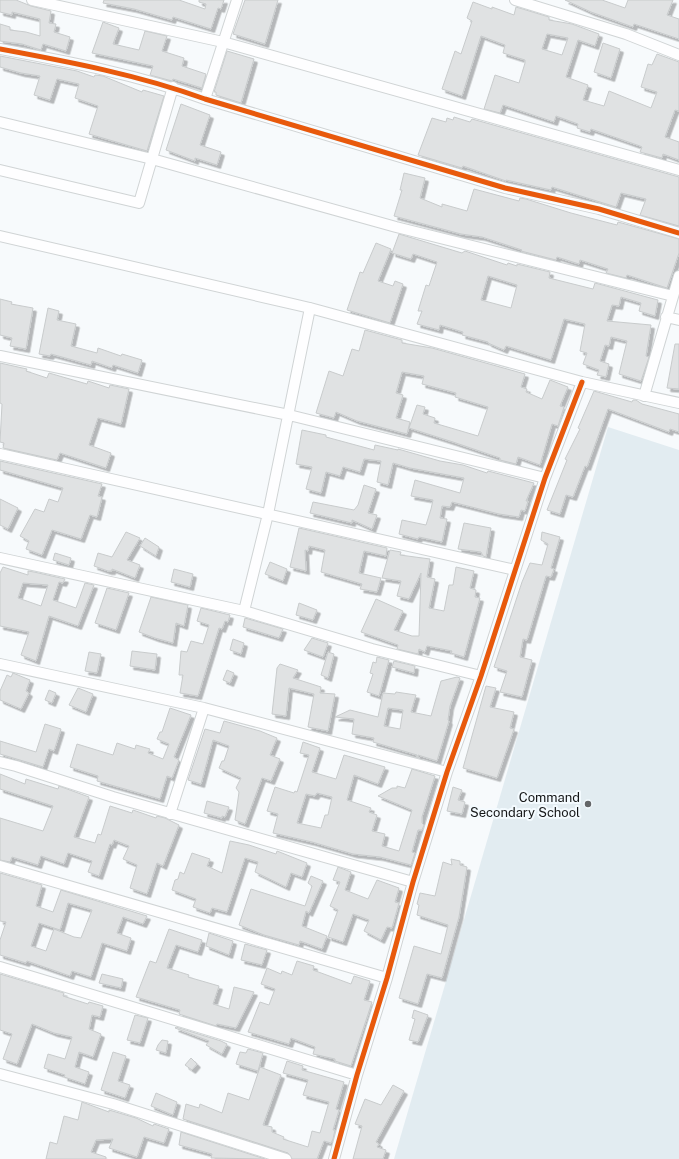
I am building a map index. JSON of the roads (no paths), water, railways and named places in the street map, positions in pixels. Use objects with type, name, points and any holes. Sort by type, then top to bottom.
[{"type":"street","points":[[32,0],[223,42],[679,170]]},
{"type":"street","points":[[205,99],[238,0]]},
{"type":"street","points":[[515,0],[626,34],[679,55]]},
{"type":"street","points":[[0,49],[86,64],[173,88],[205,99],[505,188],[599,209],[679,233]]},
{"type":"street","points":[[0,170],[139,202],[173,88]]},
{"type":"street","points":[[0,122],[152,159],[396,227],[673,296]]},
{"type":"street","points":[[0,236],[310,308],[582,382],[679,403]]},
{"type":"street","points":[[644,396],[679,276]]},
{"type":"street","points":[[244,612],[268,514],[310,308]]},
{"type":"street","points":[[666,317],[679,320]]},
{"type":"street","points":[[0,356],[289,415],[545,478]]},
{"type":"street","points":[[334,1159],[357,1075],[387,978],[413,882],[447,772],[481,676],[545,478],[582,382]]},
{"type":"street","points":[[0,454],[515,570]]},
{"type":"street","points":[[0,558],[244,612],[372,649],[481,676]]},
{"type":"street","points":[[0,664],[204,708],[447,772]]},
{"type":"street","points":[[170,814],[204,708]]},
{"type":"street","points":[[0,762],[170,814],[413,882]]},
{"type":"street","points":[[0,866],[387,978]]},
{"type":"street","points":[[0,967],[357,1075]]},
{"type":"street","points":[[0,1074],[113,1104],[286,1159]]},
{"type":"place","name":"Command Secondary School","points":[[588,804]]}]
